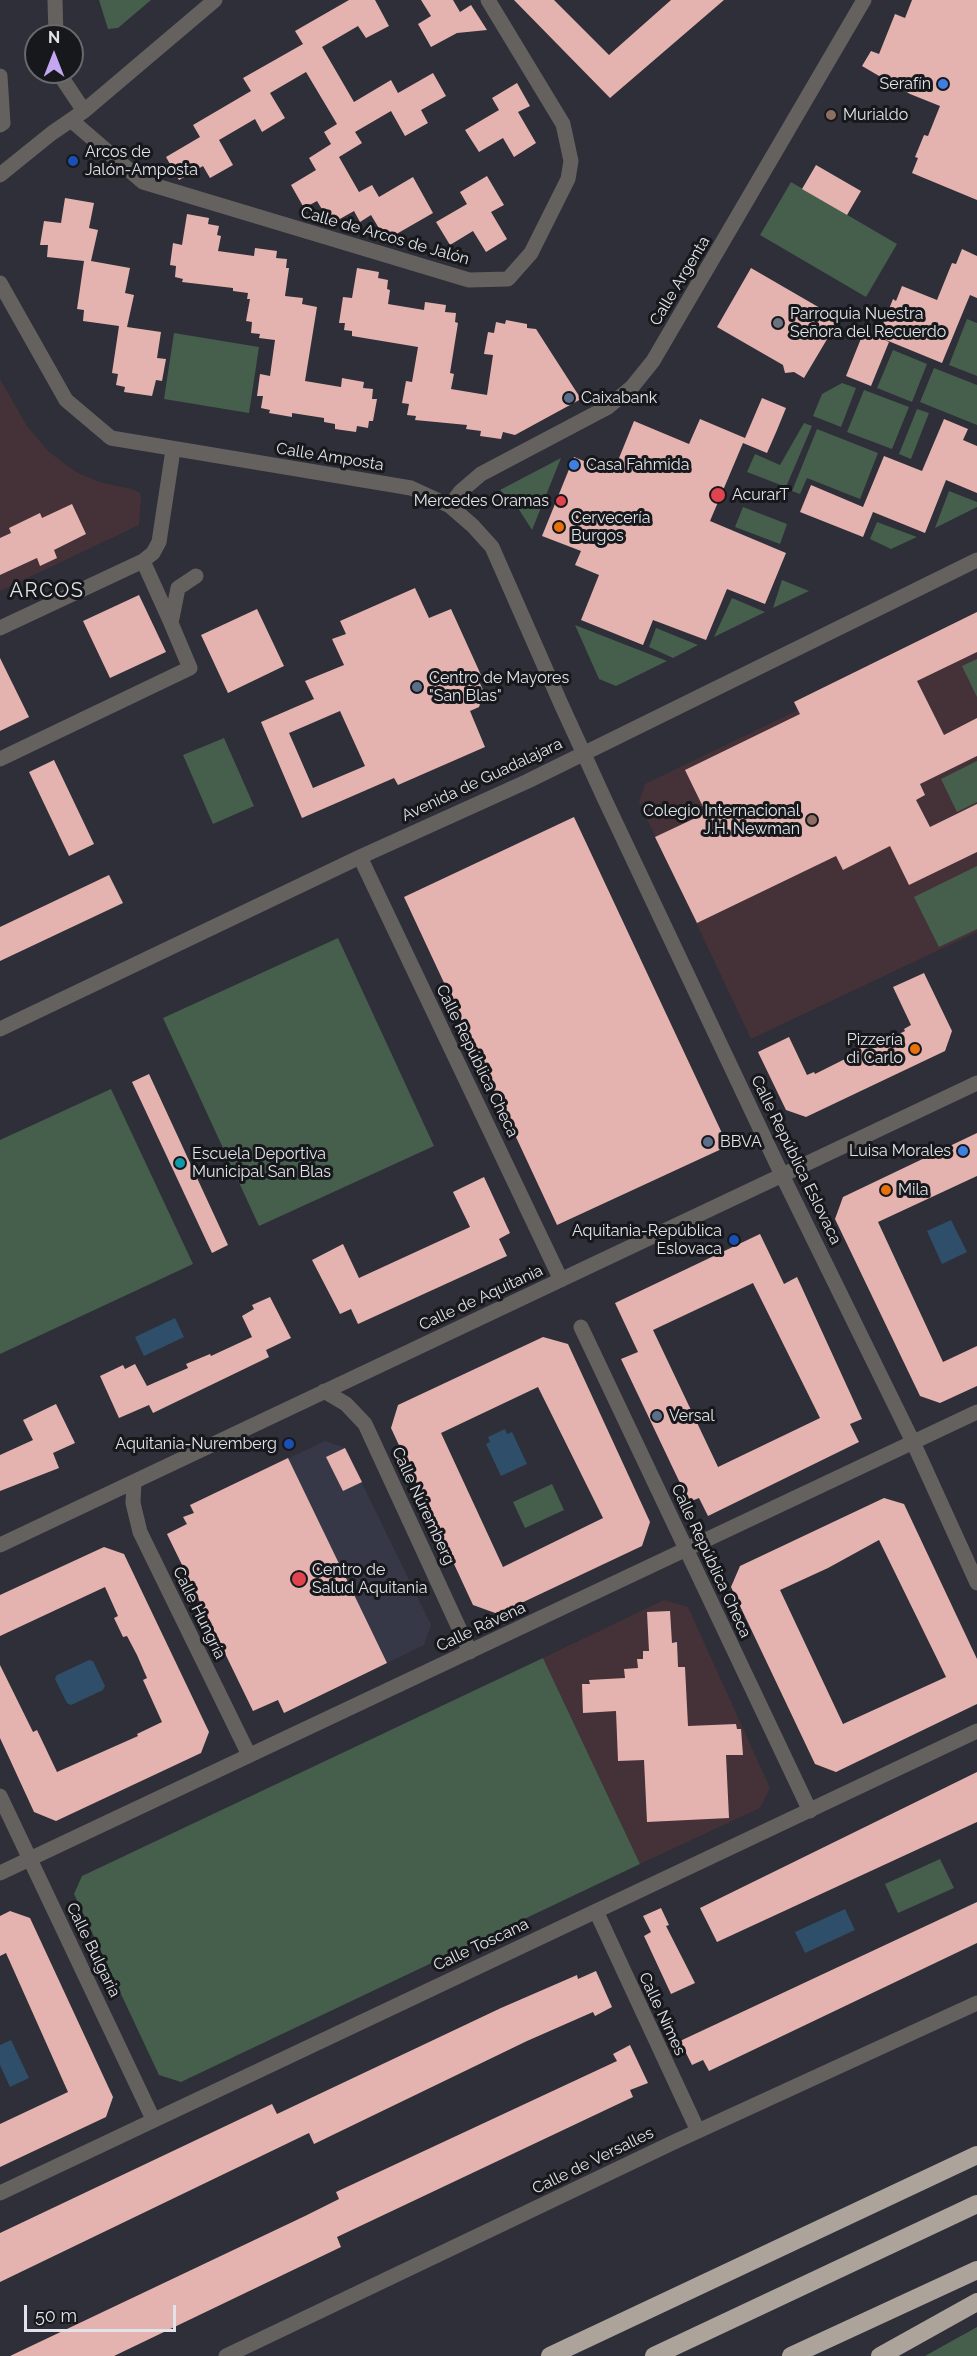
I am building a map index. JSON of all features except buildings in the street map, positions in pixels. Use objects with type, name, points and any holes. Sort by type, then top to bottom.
[{"type":"highway","points":[[550,2356],[977,2156]]},
{"type":"highway","points":[[654,2356],[977,2204]]},
{"type":"highway","points":[[791,2356],[977,2270]]},
{"type":"highway","points":[[880,2356],[977,2302]]},
{"type":"street","points":[[55,0],[56,24]]},
{"type":"street","points":[[2,169],[72,121],[196,8],[215,0]]},
{"type":"street","name":"Calle de Arcos de Jalón","points":[[72,121],[143,183],[469,280],[508,279],[531,253],[568,179],[571,161],[563,124],[488,0]]},
{"type":"street","name":"Calle Argenta","points":[[450,506],[460,492],[481,474],[608,407],[632,387],[653,362],[864,0]]},
{"type":"street","points":[[0,76],[3,123],[0,125]]},
{"type":"street","points":[[66,84],[84,111]]},
{"type":"street","name":"Calle Amposta","points":[[0,283],[66,400],[111,438],[411,488],[450,506],[492,547],[583,752]]},
{"type":"street","points":[[0,628],[143,561],[153,553],[159,542],[173,450]]},
{"type":"street","name":"Avenida de Guadalajara","points":[[0,1029],[360,857],[528,781],[977,560]]},
{"type":"street","points":[[0,759],[190,668],[143,561]]},
{"type":"street","points":[[171,623],[178,588],[196,576]]},
{"type":"street","name":"Calle República Eslovaca","points":[[583,752],[782,1175],[913,1442],[977,1583]]},
{"type":"street","name":"Calle República Checa","points":[[360,857],[561,1280]]},
{"type":"street","name":"Calle de Aquitania","points":[[0,1545],[977,1083]]},
{"type":"street","name":"Calle República Checa","points":[[581,1327],[810,1811]]},
{"type":"street","name":"Calle Núremberg","points":[[324,1391],[346,1404],[365,1424],[470,1652]]},
{"type":"street","name":"Calle Rávena","points":[[0,1873],[977,1412]]},
{"type":"street","name":"Calle Hungría","points":[[134,1482],[133,1503],[140,1532],[249,1755]]},
{"type":"street","name":"Calle Toscana","points":[[0,2193],[977,1731]]},
{"type":"street","name":"Calle Bulgaria","points":[[0,1796],[153,2119]]},
{"type":"street","name":"Calle Nimes","points":[[596,1911],[698,2131]]},
{"type":"street","name":"Calle de Versalles","points":[[226,2356],[698,2131],[977,2002]]},
{"type":"shaded area","points":[[0,379],[27,426],[49,452],[76,472],[99,482],[132,489],[140,493],[141,498],[139,525],[0,591]]},
{"type":"shaded area","name":"Colegio Internacional J.H. Newman","points":[[977,612],[977,932],[751,1039],[639,802],[645,784],[798,710],[794,702]]},
{"type":"shaded area","name":"Centro de Salud Aquitania","points":[[325,1441],[345,1448],[431,1625],[424,1645],[284,1713],[275,1695],[272,1702],[253,1711],[167,1534],[186,1524],[183,1517],[193,1513],[190,1505]]},
{"type":"shaded area","points":[[664,1600],[688,1607],[770,1788],[760,1808],[640,1864],[543,1658]]},
{"type":"green space","points":[[99,0],[151,0],[118,28],[108,29]]},
{"type":"green space","points":[[791,182],[897,244],[866,297],[760,235]]},
{"type":"green space","points":[[967,319],[977,323],[977,376],[949,365]]},
{"type":"green space","points":[[174,333],[259,347],[249,413],[164,399]]},
{"type":"green space","points":[[893,350],[927,364],[912,402],[877,388]]},
{"type":"green space","points":[[934,368],[977,385],[977,425],[920,402]]},
{"type":"green space","points":[[842,383],[856,388],[841,427],[813,416],[822,394]]},
{"type":"green space","points":[[864,390],[909,407],[892,449],[847,432]]},
{"type":"green space","points":[[917,409],[929,413],[911,459],[899,454]]},
{"type":"green space","points":[[804,423],[812,426],[786,487],[747,472],[755,454],[780,465]]},
{"type":"green space","points":[[817,429],[878,453],[860,499],[807,478],[800,494],[792,491]]},
{"type":"green space","points":[[561,458],[532,530],[518,508],[500,490]]},
{"type":"green space","points":[[949,491],[977,502],[977,507],[935,528]]},
{"type":"green space","points":[[743,507],[787,524],[780,544],[735,527]]},
{"type":"green space","points":[[877,522],[917,537],[891,549],[870,539]]},
{"type":"green space","points":[[782,580],[809,591],[773,608]]},
{"type":"green space","points":[[732,598],[765,612],[714,637]]},
{"type":"green space","points":[[575,625],[667,661],[616,686],[599,679]]},
{"type":"green space","points":[[656,628],[698,645],[673,658],[649,647]]},
{"type":"green space","points":[[977,659],[977,697],[962,666]]},
{"type":"green space","points":[[224,738],[254,806],[213,824],[183,755]]},
{"type":"green space","points":[[977,761],[977,802],[957,812],[941,779]]},
{"type":"green space","points":[[977,866],[977,929],[939,947],[914,897]]},
{"type":"green space","points":[[338,938],[434,1146],[259,1226],[163,1018]]},
{"type":"green space","points":[[111,1089],[193,1264],[0,1354],[0,1140]]},
{"type":"green space","points":[[552,1484],[564,1510],[525,1528],[513,1502]]},
{"type":"green space","points":[[543,1658],[640,1864],[181,2082],[159,2075],[74,1894],[82,1876]]},
{"type":"green space","points":[[940,1859],[954,1888],[898,1913],[885,1884]]},
{"type":"green space","points":[[977,2327],[977,2356],[925,2356]]},
{"type":"water","points":[[951,1220],[967,1252],[942,1264],[927,1231]]},
{"type":"water","points":[[175,1318],[184,1337],[144,1356],[135,1337]]},
{"type":"water","points":[[505,1429],[507,1434],[512,1432],[527,1464],[501,1476],[486,1444],[490,1442],[488,1437]]},
{"type":"water","points":[[89,1660],[93,1661],[105,1686],[103,1690],[71,1705],[67,1703],[55,1679],[57,1675]]},
{"type":"water","points":[[845,1909],[855,1930],[805,1953],[795,1932]]},
{"type":"water","points":[[11,2040],[29,2078],[10,2087],[0,2065],[0,2045]]},
{"type":"place","name":"Serafín","points":[[943,84]]},
{"type":"place","name":"Murialdo","points":[[831,115]]},
{"type":"place","name":"Arcos de Jalón-Amposta","points":[[73,161]]},
{"type":"place","name":"Parroquia Nuestra Señora del Recuerdo","points":[[778,323]]},
{"type":"place","name":"Caixabank","points":[[569,398]]},
{"type":"place","name":"Casa Fahmida","points":[[574,465]]},
{"type":"place","name":"AcurarT","points":[[718,495]]},
{"type":"place","name":"Mercedes Oramas","points":[[561,501]]},
{"type":"place","name":"Cervecería Burgos","points":[[559,527]]},
{"type":"place","name":"Centro de Mayores \"San Blas\"","points":[[417,687]]},
{"type":"place","name":"Colegio Internacional J.H. Newman","points":[[812,820]]},
{"type":"place","name":"Pizzería di Carlo","points":[[915,1049]]},
{"type":"place","name":"BBVA","points":[[708,1142]]},
{"type":"place","name":"Luisa Morales","points":[[963,1151]]},
{"type":"place","name":"Escuela Deportiva Municipal San Blas","points":[[180,1163]]},
{"type":"place","name":"Mila","points":[[886,1190]]},
{"type":"place","name":"Aquitania-República Eslovaca","points":[[734,1240]]},
{"type":"place","name":"Versal","points":[[657,1416]]},
{"type":"place","name":"Aquitania-Nuremberg","points":[[289,1444]]},
{"type":"place","name":"Centro de Salud Aquitania","points":[[299,1579]]},
{"type":"district","name":"ARCOS","points":[[47,591]]}]
